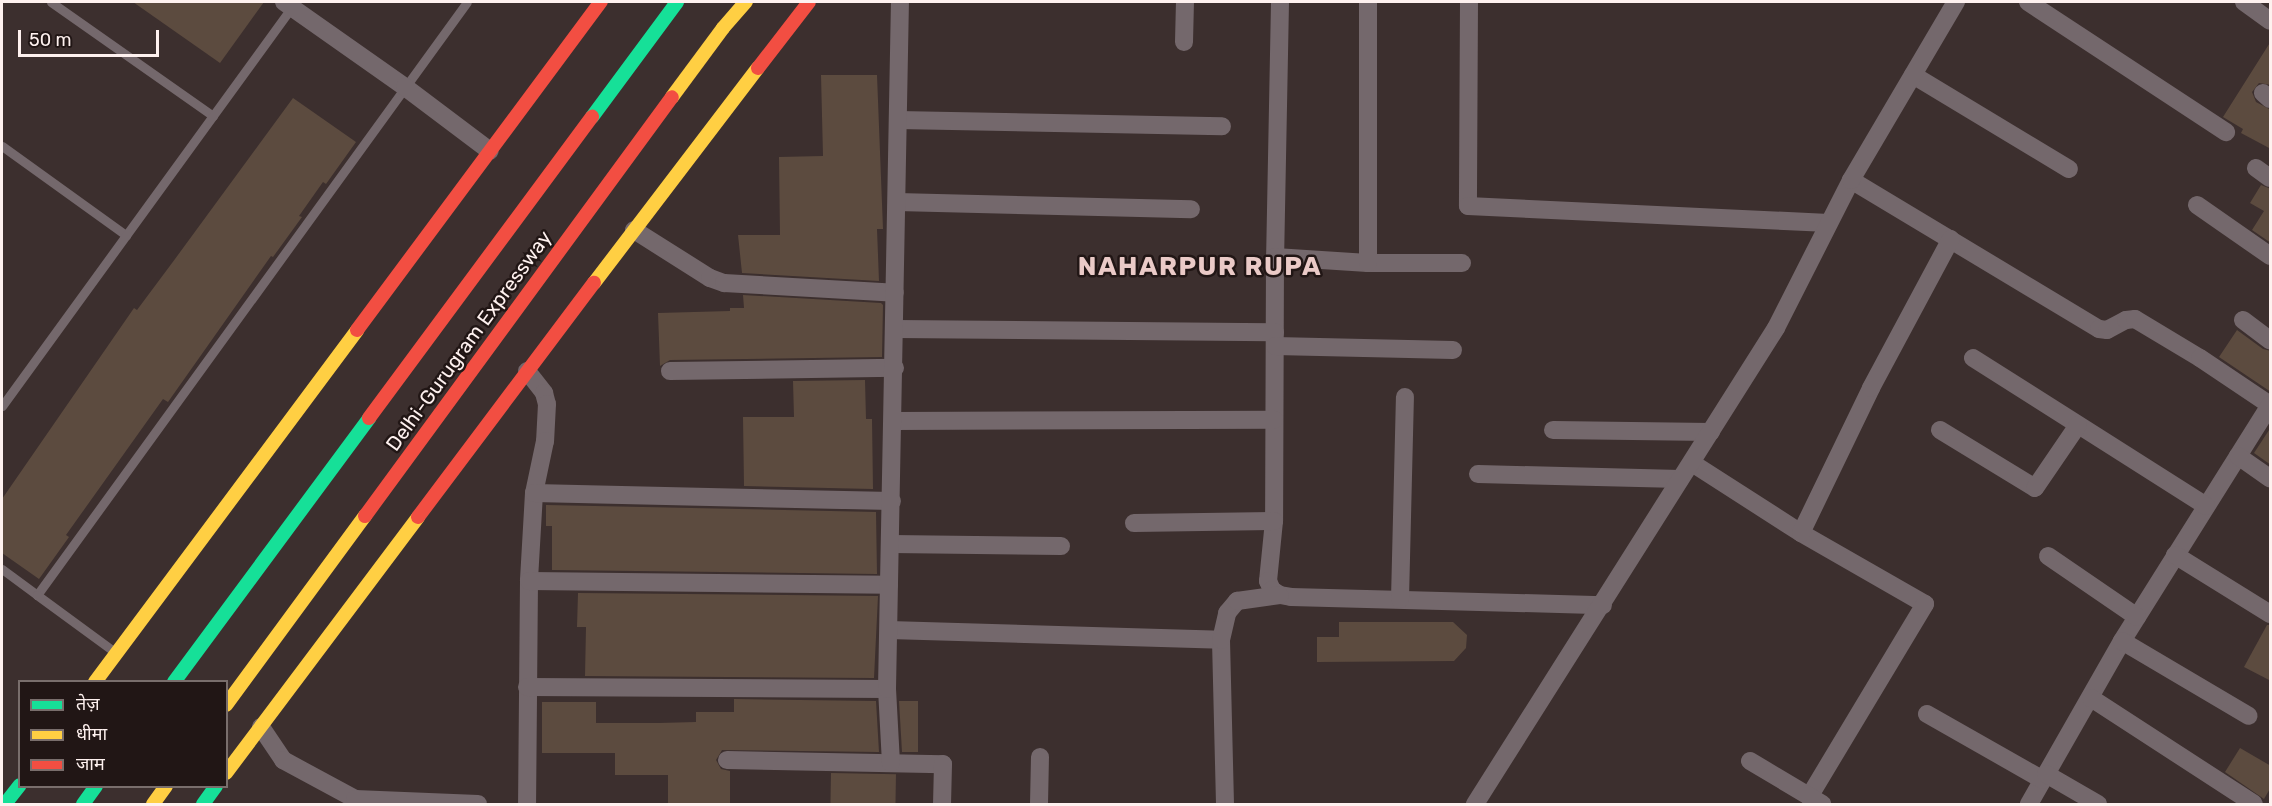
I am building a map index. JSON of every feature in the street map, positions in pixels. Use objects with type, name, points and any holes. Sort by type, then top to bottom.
[{"type":"main road","points":[[96,680],[601,2]]},
{"type":"main road","name":"Delhi-Gurugram Expressway","points":[[175,680],[676,2]]},
{"type":"main road","name":"Delhi-Gurugram Expressway","points":[[228,702],[723,28],[746,2]]},
{"type":"main road","points":[[228,770],[526,371],[809,2]]},
{"type":"main road","points":[[5,804],[16,784]]},
{"type":"main road","points":[[83,804],[95,788]]},
{"type":"main road","points":[[153,804],[165,788]]},
{"type":"main road","points":[[203,804],[215,788]]},
{"type":"street","points":[[891,763],[887,689],[895,368],[900,2]]},
{"type":"street","points":[[1184,42],[1185,2]]},
{"type":"street","points":[[1280,2],[1275,257],[1274,521],[1268,581],[1272,590],[1280,595]]},
{"type":"street","points":[[1368,2],[1368,263]]},
{"type":"street","points":[[1469,2],[1468,206],[1829,223]]},
{"type":"street","points":[[1475,804],[1603,605],[1776,328],[1851,180],[1956,2]]},
{"type":"street","points":[[2028,2],[2226,132]]},
{"type":"street","points":[[2244,2],[2271,21]]},
{"type":"street","points":[[288,4],[490,151]]},
{"type":"street","points":[[1913,75],[2069,169]]},
{"type":"street","points":[[898,120],[1222,126]]},
{"type":"street","points":[[1851,180],[2099,329],[2107,330],[2126,320],[2135,319],[2271,405],[2122,641],[2029,804]]},
{"type":"street","points":[[897,202],[1191,208]]},
{"type":"street","points":[[2197,204],[2271,256]]},
{"type":"street","points":[[634,230],[710,278],[724,283],[896,293]]},
{"type":"street","points":[[1801,533],[1871,388],[1951,239]]},
{"type":"street","points":[[1275,257],[1368,263],[1462,263]]},
{"type":"street","points":[[2243,320],[2271,340]]},
{"type":"street","points":[[895,329],[1275,339],[1454,350]]},
{"type":"street","points":[[1973,358],[2206,506]]},
{"type":"street","points":[[670,371],[895,368]]},
{"type":"street","points":[[526,371],[544,393],[547,404],[545,441],[534,493],[529,581],[526,804]]},
{"type":"street","points":[[1400,599],[1405,397]]},
{"type":"street","points":[[893,421],[1274,420]]},
{"type":"street","points":[[1940,430],[2036,488],[2078,425]]},
{"type":"street","points":[[1553,430],[1711,432]]},
{"type":"street","points":[[2238,456],[2271,478]]},
{"type":"street","points":[[1692,463],[1801,533],[1925,604],[1816,801],[1750,761]]},
{"type":"street","points":[[1478,474],[1680,480]]},
{"type":"street","points":[[534,493],[892,501]]},
{"type":"street","points":[[1134,523],[1274,521]]},
{"type":"street","points":[[891,544],[1061,546]]},
{"type":"street","points":[[2175,555],[2271,614]]},
{"type":"street","points":[[2048,556],[2137,617]]},
{"type":"street","points":[[529,581],[889,585]]},
{"type":"street","points":[[1225,804],[1221,640],[1227,613],[1237,601],[1280,595],[1603,605]]},
{"type":"street","points":[[889,630],[1221,640]]},
{"type":"street","points":[[2122,641],[2249,716]]},
{"type":"street","points":[[527,687],[887,689]]},
{"type":"street","points":[[2091,698],[2246,803]]},
{"type":"street","points":[[1927,714],[2098,804]]},
{"type":"street","points":[[261,727],[283,760],[355,799],[478,804]]},
{"type":"street","points":[[1039,804],[1040,757]]},
{"type":"street","points":[[727,760],[943,764],[942,804]]},
{"type":"lane","points":[[51,2],[213,116]]},
{"type":"lane","points":[[37,595],[467,2]]},
{"type":"lane","points":[[2,406],[213,116],[288,4]]},
{"type":"lane","points":[[2,146],[126,235]]},
{"type":"lane","points":[[2,569],[116,653]]},
{"type":"building","points":[[133,2],[264,2],[220,63]]},
{"type":"building","points":[[2271,41],[2271,85],[2259,83],[2252,92],[2256,102],[2271,110],[2271,149],[2241,133],[2243,129],[2223,117]]},
{"type":"building","points":[[821,75],[877,75],[883,229],[877,229],[879,281],[742,273],[738,235],[780,235],[779,157],[823,156]]},
{"type":"building","points":[[293,98],[356,142],[326,184],[323,182],[299,216],[302,217],[273,257],[271,256],[168,402],[163,399],[66,535],[69,537],[39,579],[2,553],[2,499],[134,308],[137,310]]},
{"type":"building","points":[[2261,185],[2271,189],[2271,243],[2252,230],[2264,211],[2250,203]]},
{"type":"building","points":[[743,295],[881,303],[883,305],[882,357],[670,360],[660,366],[658,313],[730,311],[730,308],[744,308]]},
{"type":"building","points":[[2237,330],[2263,349],[2271,351],[2271,392],[2219,357]]},
{"type":"building","points":[[865,380],[866,419],[872,419],[873,489],[744,486],[743,417],[794,417],[793,381]]},
{"type":"building","points":[[2271,427],[2271,465],[2254,453]]},
{"type":"building","points":[[546,505],[876,512],[877,574],[552,570],[552,526],[546,526]]},
{"type":"building","points":[[578,593],[878,596],[874,678],[585,676],[586,627],[577,627]]},
{"type":"building","points":[[1339,622],[1453,622],[1467,635],[1466,648],[1454,661],[1317,662],[1317,637],[1339,637]]},
{"type":"building","points":[[2267,625],[2271,625],[2271,681],[2244,667]]},
{"type":"building","points":[[734,699],[876,701],[879,752],[722,750],[716,760],[721,769],[730,771],[730,804],[668,804],[668,775],[615,775],[615,753],[542,753],[542,702],[596,702],[596,723],[659,723],[696,722],[696,712],[734,712]]},
{"type":"building","points":[[899,701],[918,701],[918,752],[902,752]]},
{"type":"building","points":[[2240,748],[2271,766],[2271,787],[2264,799],[2225,772]]},
{"type":"building","points":[[831,773],[896,774],[895,804],[830,804]]},
{"type":"traffic: fast","points":[[592,117],[677,2]]},
{"type":"traffic: fast","points":[[175,680],[369,418]]},
{"type":"traffic: fast","points":[[5,804],[18,788]]},
{"type":"traffic: fast","points":[[83,804],[95,788]]},
{"type":"traffic: fast","points":[[203,804],[215,788]]},
{"type":"traffic: slow","points":[[672,97],[723,28],[746,2]]},
{"type":"traffic: slow","points":[[594,283],[758,68]]},
{"type":"traffic: slow","points":[[96,680],[357,330]]},
{"type":"traffic: slow","points":[[228,702],[365,516]]},
{"type":"traffic: slow","points":[[228,770],[418,517]]},
{"type":"traffic: slow","points":[[153,804],[165,788]]},
{"type":"traffic: jam","points":[[357,330],[601,2]]},
{"type":"traffic: jam","points":[[758,68],[809,2]]},
{"type":"traffic: jam","points":[[365,516],[672,97]]},
{"type":"traffic: jam","points":[[369,418],[592,117]]},
{"type":"traffic: jam","points":[[418,517],[594,283]]},
{"type":"district","name":"NAHARPUR RUPA","points":[[1200,267]]}]
